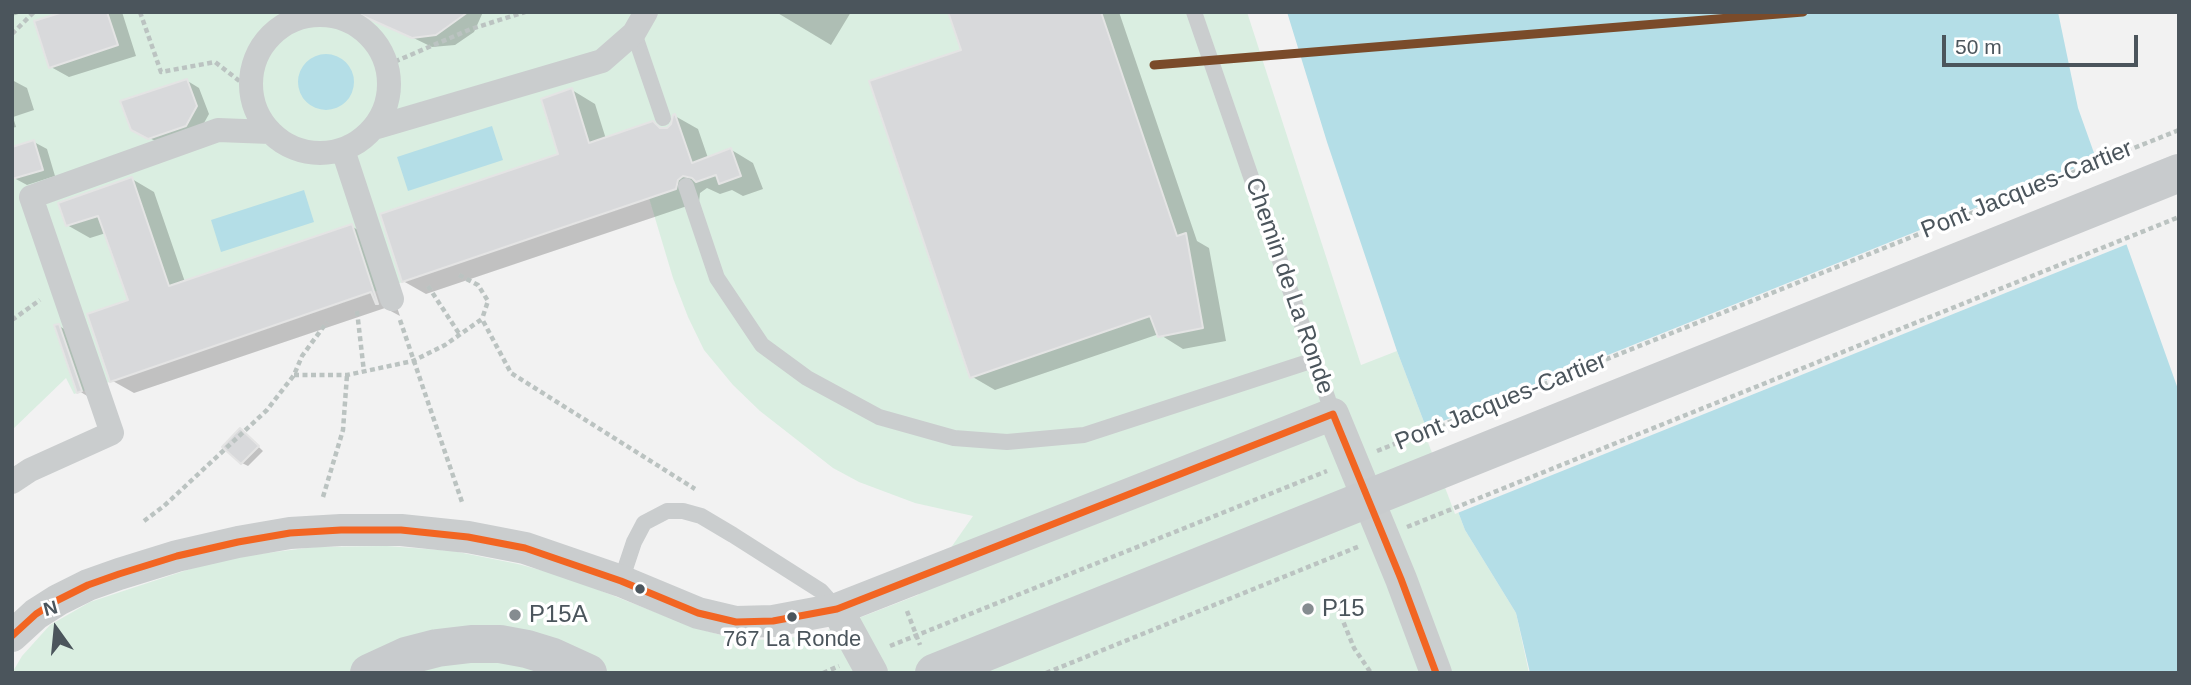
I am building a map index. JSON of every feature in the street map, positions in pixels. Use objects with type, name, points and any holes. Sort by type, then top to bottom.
[{"type":"main road","name":"Pont Jacques-Cartier","points":[[928,662],[2179,173]]},
{"type":"main road","points":[[369,673],[406,656],[471,644],[490,644],[527,649],[588,673]]},
{"type":"street","points":[[320,15],[342,18],[362,28],[377,44],[387,65],[390,87],[386,109],[374,128],[356,144],[343,150],[311,153],[289,146],[270,132],[256,113],[251,90],[253,67],[275,21],[320,15]]},
{"type":"street","points":[[374,128],[602,61],[640,23]]},
{"type":"street","points":[[12,482],[30,470],[112,433],[22,200],[218,130],[270,132]]},
{"type":"street","points":[[343,150],[393,299]]},
{"type":"street","points":[[1333,414],[1401,579],[1436,673]]},
{"type":"street","name":"Chemin de La Ronde","points":[[12,636],[36,614],[88,585],[177,556],[290,533],[341,530],[401,530],[468,537],[524,548],[621,581],[698,613],[736,622],[773,621],[836,609],[1333,414]]},
{"type":"street","points":[[836,609],[868,661]]},
{"type":"lane","name":"Chemin de La Ronde","points":[[1194,12],[1333,414]]},
{"type":"lane","points":[[640,23],[663,118]]},
{"type":"lane","points":[[686,186],[717,278],[762,345],[807,378],[878,417],[954,438],[1007,442],[1084,435],[1314,360]]},
{"type":"lane","points":[[621,581],[634,542],[645,523],[667,511],[683,511],[701,516],[821,591],[836,609]]},
{"type":"path","points":[[12,34],[34,12]]},
{"type":"path","points":[[140,12],[161,72],[215,62],[251,90]]},
{"type":"path","points":[[387,65],[471,29],[525,12]]},
{"type":"path","name":"Pont Jacques-Cartier","points":[[1367,455],[2179,130]]},
{"type":"path","points":[[1405,528],[2179,217]]},
{"type":"path","points":[[294,374],[347,375],[364,372],[413,360],[445,345],[482,319],[488,301],[478,285],[459,275]]},
{"type":"path","points":[[428,286],[460,335]]},
{"type":"path","points":[[393,299],[463,505]]},
{"type":"path","points":[[357,311],[364,372]]},
{"type":"path","points":[[482,319],[511,373],[695,489]]},
{"type":"path","points":[[144,521],[164,506],[267,410],[327,322]]},
{"type":"path","points":[[323,497],[343,430],[347,375]]},
{"type":"path","points":[[822,673],[868,661],[1328,471]]},
{"type":"path","points":[[1046,673],[1367,544]]},
{"type":"path","points":[[1334,599],[1354,648],[1371,673]]},
{"type":"path","points":[[903,600],[928,662]]},
{"type":"green space","points":[[12,12],[1247,12],[1361,365],[1397,351],[1465,530],[1516,613],[1529,673],[12,673],[22,656],[50,625],[90,602],[193,568],[242,556],[315,547],[387,546],[453,551],[518,564],[566,577],[693,627],[735,639],[777,640],[820,633],[918,595],[973,516],[915,503],[859,482],[833,468],[760,411],[733,385],[704,350],[688,317],[673,278],[649,198],[74,394],[66,378],[12,430]]},
{"type":"water","points":[[1287,12],[2058,12],[2078,108],[2179,392],[2179,673],[1530,673],[1516,613],[1465,530],[1397,351]]},
{"type":"water","points":[[320,54],[332,54],[346,62],[354,76],[352,93],[346,102],[332,110],[320,110],[303,98],[298,88],[298,76],[310,59]]},
{"type":"water","points":[[492,126],[503,160],[408,191],[397,157]]},
{"type":"water","points":[[304,190],[314,222],[221,252],[211,220]]},
{"type":"pier","points":[[2100,158],[2130,243],[1455,514],[1423,429]]},
{"type":"building","points":[[63,12],[107,12],[118,45],[49,68],[34,21]]},
{"type":"building","points":[[354,12],[468,12],[436,35],[412,38]]},
{"type":"building","points":[[948,12],[1101,12],[1177,236],[1186,233],[1203,328],[1158,337],[1150,316],[970,378],[869,81],[961,50]]},
{"type":"building","points":[[187,79],[197,106],[186,126],[148,139],[131,130],[120,101]]},
{"type":"building","points":[[572,88],[589,143],[653,121],[660,128],[667,128],[675,114],[692,163],[731,148],[741,176],[719,184],[716,175],[696,182],[683,176],[678,180],[676,189],[402,282],[380,214],[558,154],[541,99]]},
{"type":"building","points":[[34,140],[43,170],[12,179],[12,147]]},
{"type":"building","points":[[132,177],[169,286],[352,224],[378,304],[371,292],[110,382],[87,314],[128,300],[98,216],[66,226],[58,203]]},
{"type":"building","points":[[59,324],[82,391],[77,393],[54,325]]},
{"type":"building","points":[[240,428],[259,446],[241,464],[222,447]]},
{"type":"transit line","points":[[1154,65],[1803,12]]},
{"type":"transit line","points":[[12,636],[36,614],[58,600],[119,574],[177,556],[238,542],[290,533],[341,530],[401,530],[468,537],[525,548],[621,581],[698,613],[736,622],[773,621],[837,609],[1333,414],[1401,579],[1436,673]]},
{"type":"place","name":"P15","points":[[1308,609]]},
{"type":"place","name":"P15A","points":[[515,615]]},
{"type":"place","name":"767 La Ronde","points":[[792,617]]}]
